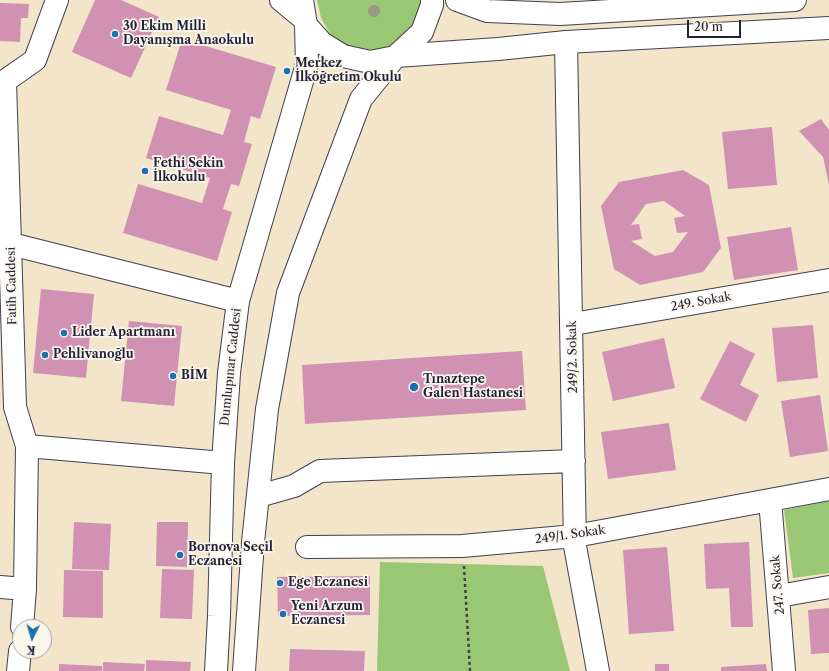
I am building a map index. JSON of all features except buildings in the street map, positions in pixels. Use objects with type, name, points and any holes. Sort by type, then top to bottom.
[{"type":"street","name":"Fatih Caddesi","points":[[23,619],[25,589],[27,446],[7,407],[11,244],[3,81],[35,60],[57,0]]},
{"type":"street","points":[[281,0],[304,15],[322,43],[343,56],[370,62],[395,56],[498,49],[566,42],[829,28]]},
{"type":"street","points":[[244,671],[254,542],[267,409],[288,293],[361,99],[395,56],[422,32],[432,0]]},
{"type":"street","points":[[457,0],[488,11],[560,14],[795,0]]},
{"type":"street","points":[[772,1],[772,30]]},
{"type":"street","name":"Dumlupınar Caddesi","points":[[216,671],[219,616],[222,463],[228,373],[238,301],[307,64],[304,15]]},
{"type":"street","name":"249/2. Sokak","points":[[566,42],[573,324],[575,546],[598,671]]},
{"type":"street","points":[[11,244],[238,301]]},
{"type":"street","name":"249. Sokak","points":[[573,324],[828,284]]},
{"type":"street","points":[[27,446],[222,463]]},
{"type":"street","points":[[259,496],[294,486],[320,470],[574,461]]},
{"type":"street","name":"249/1. Sokak","points":[[307,547],[462,546],[575,536],[829,489]]},
{"type":"street","name":"247. Sokak","points":[[770,500],[784,671]]},
{"type":"street","points":[[0,587],[25,589]]},
{"type":"street","points":[[779,596],[829,587]]},
{"type":"street","points":[[18,671],[19,659]]},
{"type":"path","points":[[462,546],[470,671]]},
{"type":"green space","points":[[317,0],[425,0],[421,19],[398,45],[380,52],[362,52],[345,46],[330,34],[321,18]]},
{"type":"green space","points":[[829,501],[829,573],[793,578],[784,510]]},
{"type":"green space","points":[[380,562],[543,566],[570,671],[377,671]]},
{"type":"place","name":"30 Ekim Milli Dayanışma Anaokulu","points":[[115,34]]},
{"type":"place","name":"Merkez İlköğretim Okulu","points":[[287,71]]},
{"type":"place","name":"Fethi Sekin İlkokulu","points":[[145,171]]},
{"type":"place","name":"Lider Apartmanı","points":[[64,333]]},
{"type":"place","name":"Pehlivanoğlu","points":[[45,355]]},
{"type":"place","name":"BİM","points":[[173,376]]},
{"type":"place","name":"Tınaztepe Galen Hastanesi","points":[[414,387]]},
{"type":"place","name":"Bornova Seçil Eczanesi","points":[[180,555]]},
{"type":"place","name":"Ege Eczanesi","points":[[280,583]]},
{"type":"place","name":"Yeni Arzum Eczanesi","points":[[283,614]]}]
